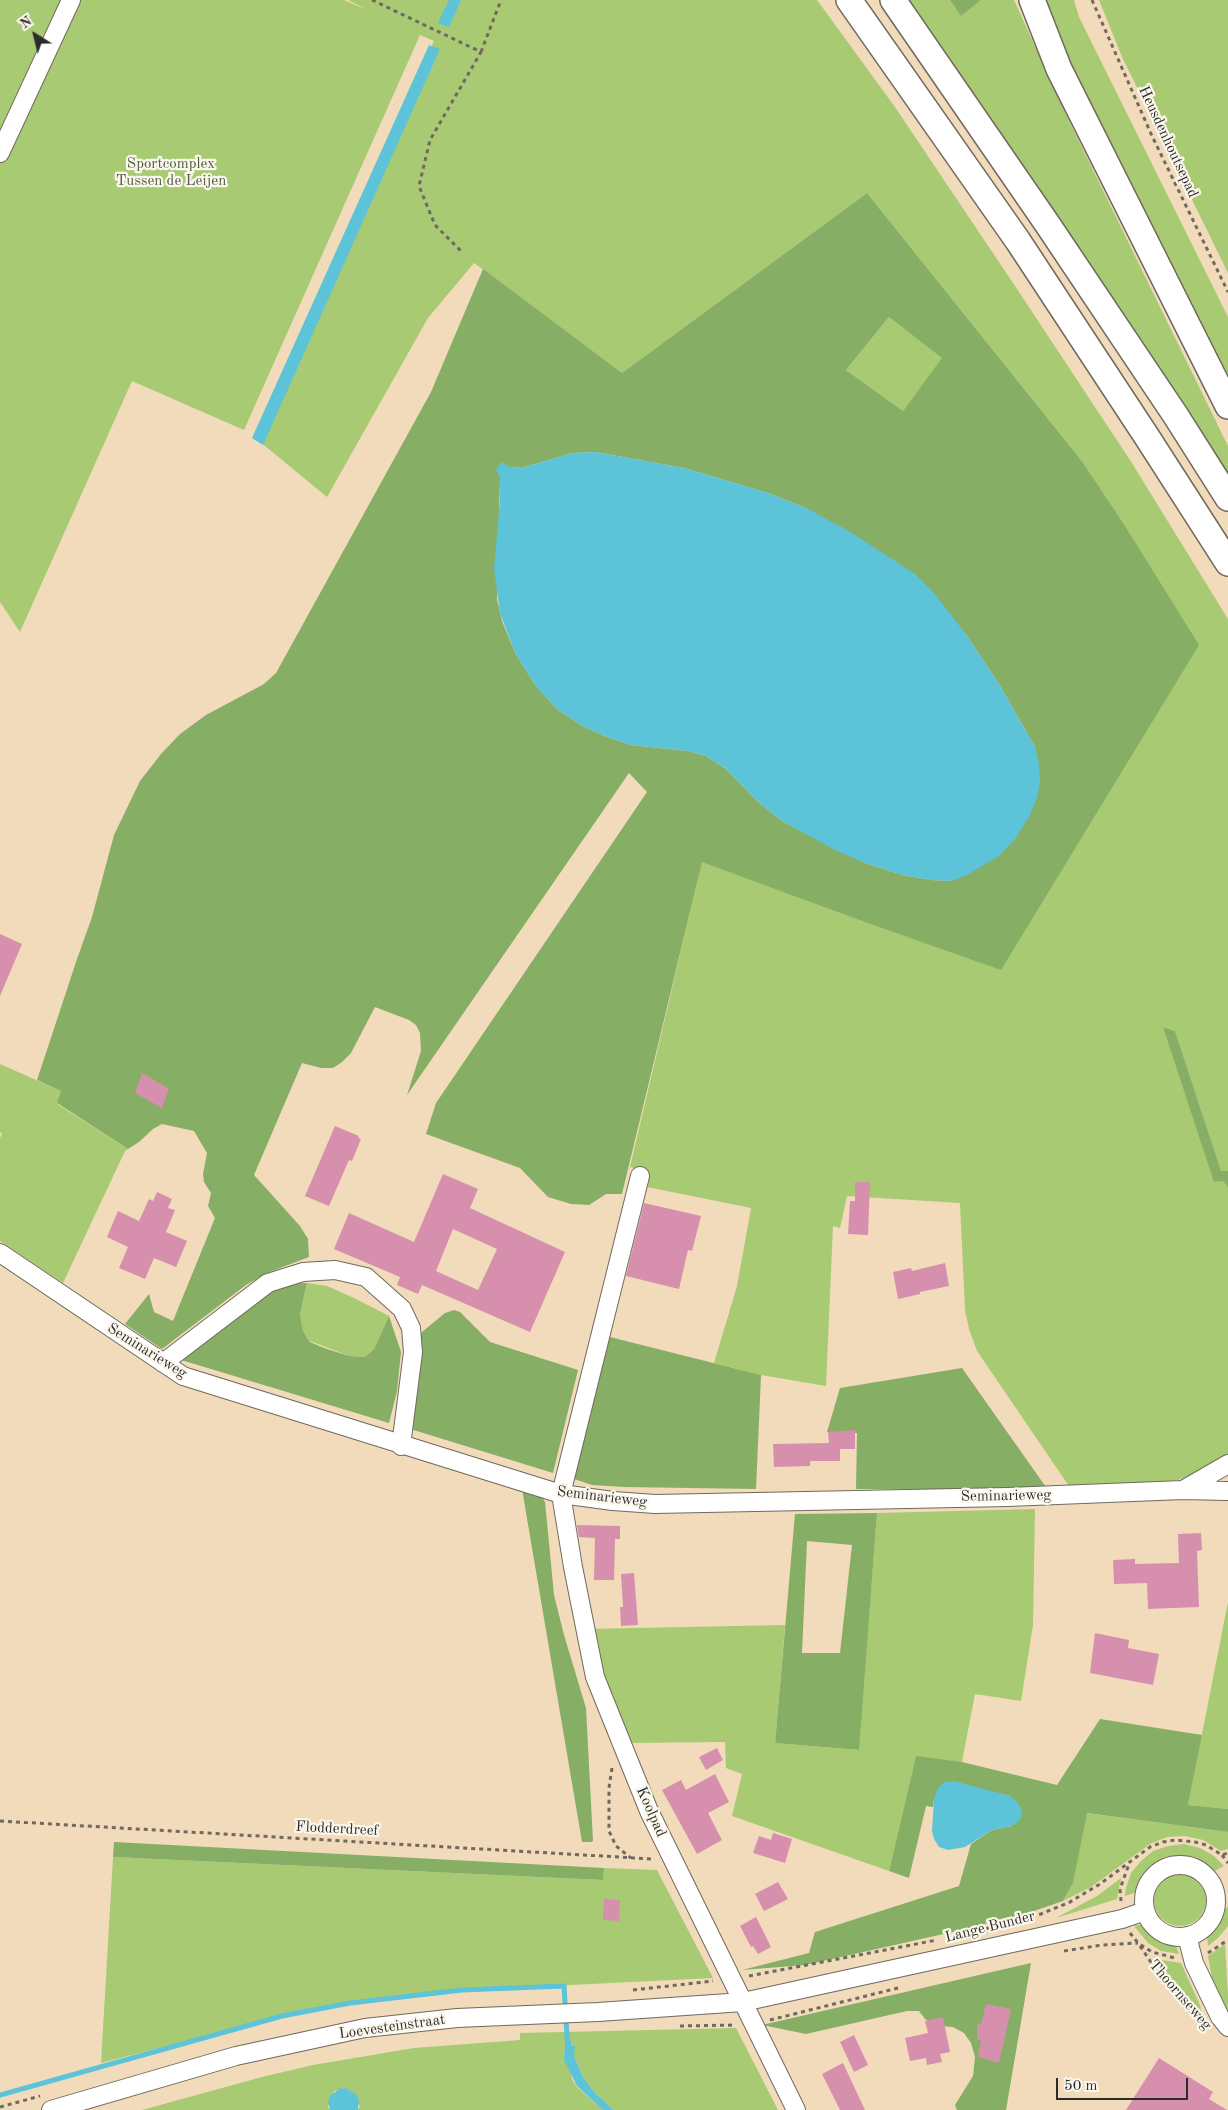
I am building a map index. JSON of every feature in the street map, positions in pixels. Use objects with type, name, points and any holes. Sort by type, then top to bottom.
[{"type":"highway","points":[[849,0],[1018,242],[1148,437],[1228,563]]},
{"type":"highway","points":[[893,0],[1048,224],[1176,416],[1228,498]]},
{"type":"highway","points":[[1032,0],[1059,69],[1228,406]]},
{"type":"street","points":[[0,153],[72,0]]},
{"type":"street","points":[[561,1494],[640,1176]]},
{"type":"street","name":"Seminarieweg","points":[[0,1253],[183,1376],[401,1446],[561,1494],[655,1504],[1008,1497],[1183,1490],[1228,1491]]},
{"type":"street","points":[[162,1363],[268,1283],[303,1272],[327,1270],[336,1270],[366,1277],[402,1309],[411,1328],[413,1352],[401,1446]]},
{"type":"street","points":[[1183,1490],[1228,1464]]},
{"type":"street","name":"Koolpad","points":[[561,1494],[573,1567],[595,1677],[672,1860],[796,2110]]},
{"type":"street","points":[[1184,1865],[1195,1868],[1205,1875],[1222,1893],[1212,1917],[1202,1929],[1187,1936],[1174,1936],[1161,1932],[1151,1923],[1145,1911],[1146,1888],[1152,1878],[1161,1870],[1172,1866],[1184,1865]]},
{"type":"street","name":"Lange Bunder","points":[[742,2002],[1122,1919],[1145,1911]]},
{"type":"street","name":"Thoornseweg","points":[[1187,1936],[1194,1963],[1220,2017],[1228,2027]]},
{"type":"street","name":"Loevesteinstraat","points":[[51,2110],[236,2056],[365,2028],[457,2018],[598,2012],[742,2002]]},
{"type":"path","points":[[372,0],[481,52]]},
{"type":"path","points":[[463,253],[434,225],[419,186],[430,140],[481,52],[501,0]]},
{"type":"path","name":"Heusdenhoutsepad","points":[[1092,0],[1148,128],[1228,292]]},
{"type":"path","points":[[619,1736],[609,1788],[609,1832],[616,1846],[631,1858]]},
{"type":"path","name":"Flodderdreef","points":[[0,1821],[672,1860]]},
{"type":"path","name":"Lange Bunder","points":[[980,1931],[1041,1914],[1070,1902],[1100,1884],[1150,1847],[1163,1842],[1175,1840],[1195,1842],[1206,1845],[1222,1854]]},
{"type":"path","points":[[1228,1853],[1222,1854],[1228,1864]]},
{"type":"path","name":"Lange Bunder","points":[[732,1979],[943,1939]]},
{"type":"path","name":"Thoornseweg","points":[[1063,1952],[1102,1945],[1138,1943],[1159,1974],[1208,2031]]},
{"type":"path","points":[[676,2026],[753,2025],[907,1986]]},
{"type":"green space","name":"Sportcomplex Tussen de Leijen","points":[[0,0],[344,0],[367,10],[348,0],[817,0],[895,107],[1015,286],[1130,460],[1228,619],[1228,1171],[1221,1172],[1175,1031],[1163,1027],[1223,1181],[1228,1188],[1228,1460],[1178,1480],[1120,1488],[1071,1489],[977,1351],[965,1310],[960,1203],[847,1196],[840,1228],[833,1226],[826,1386],[761,1375],[714,1363],[737,1286],[751,1208],[642,1186],[645,1172],[630,1167],[702,861],[859,920],[1001,969],[1102,803],[1081,460],[867,193],[622,373],[474,263],[428,318],[327,497],[259,441],[434,41],[420,35],[244,430],[132,381],[20,632],[0,602]]},
{"type":"green space","points":[[900,0],[950,0],[961,15],[981,0],[1014,0],[1069,121],[1228,446],[1228,478]]},
{"type":"green space","points":[[950,0],[981,0],[961,16]]},
{"type":"green space","points":[[1042,0],[1074,0],[1079,17],[1228,317],[1228,380],[1100,137]]},
{"type":"green space","points":[[1099,0],[1228,0],[1228,273],[1122,57]]},
{"type":"green space","points":[[867,193],[1081,460],[1125,526],[1199,645],[1001,970],[702,862],[622,1194],[606,1194],[589,1205],[571,1204],[548,1197],[520,1168],[426,1134],[436,1103],[647,792],[629,773],[407,1095],[421,1051],[420,1033],[416,1025],[409,1020],[375,1007],[351,1053],[342,1062],[333,1068],[321,1068],[302,1063],[254,1175],[300,1226],[308,1239],[309,1257],[267,1273],[246,1285],[162,1349],[125,1324],[149,1294],[154,1312],[173,1321],[215,1218],[208,1206],[211,1193],[204,1182],[203,1174],[207,1153],[194,1131],[162,1124],[128,1149],[57,1103],[61,1091],[37,1080],[92,917],[114,835],[140,781],[161,754],[180,734],[206,715],[264,684],[276,673],[431,392],[483,269],[622,373]],"holes":[[[889,317],[942,358],[903,411],[846,370]],[[595,452],[684,468],[768,493],[808,509],[965,633],[999,684],[1035,747],[951,881],[903,875],[865,863],[782,821],[756,800],[726,769],[706,756],[688,751],[631,745],[607,737],[581,725],[557,709],[536,686],[515,653],[502,621],[497,599],[500,477],[510,467],[521,468],[573,453]]]},
{"type":"green space","points":[[889,317],[943,358],[903,411],[846,370]]},
{"type":"green space","points":[[1163,1027],[1175,1031],[1221,1171],[1228,1171],[1228,1188],[1223,1181],[1214,1182]]},
{"type":"green space","points":[[0,1064],[61,1091],[57,1104],[128,1149],[125,1151],[63,1283],[0,1241],[0,1138],[2,1134],[0,1132]]},
{"type":"green space","points":[[307,1283],[327,1286],[389,1316],[374,1349],[365,1357],[349,1356],[310,1341],[303,1331],[300,1314]]},
{"type":"green space","points":[[307,1283],[300,1314],[303,1331],[310,1342],[324,1348],[349,1356],[365,1357],[374,1349],[389,1316],[401,1352],[397,1391],[389,1423],[178,1359],[264,1293],[285,1284]]},
{"type":"green space","points":[[454,1310],[460,1312],[490,1342],[578,1370],[553,1473],[407,1428],[418,1341],[422,1332],[445,1313]]},
{"type":"green space","points":[[606,1336],[761,1375],[756,1489],[624,1487],[592,1485],[571,1478]]},
{"type":"green space","points":[[962,1368],[1048,1490],[856,1489],[857,1433],[827,1432],[840,1388]]},
{"type":"green space","points":[[522,1489],[542,1497],[545,1502],[554,1595],[586,1708],[593,1841],[591,1842],[582,1842]]},
{"type":"green space","points":[[1035,1509],[1033,1625],[1021,1701],[975,1694],[962,1762],[916,1757],[889,1871],[732,1816],[742,1774],[726,1768],[725,1742],[626,1743],[586,1629],[785,1625],[775,1743],[858,1750],[877,1513]]},
{"type":"green space","points":[[877,1513],[859,1750],[775,1743],[795,1514]],"holes":[[[807,1541],[852,1545],[840,1653],[802,1653]]]},
{"type":"green space","points":[[1228,1602],[1228,1809],[1188,1805]]},
{"type":"green space","points":[[1100,1719],[1202,1735],[1188,1805],[1228,1809],[1228,1832],[1087,1813],[1073,1883],[1063,1901],[1028,1913],[957,1931],[805,1965],[742,1970],[809,1953],[815,1932],[959,1886],[971,1844],[992,1830],[1012,1826],[1010,1796],[983,1790],[934,1799],[933,1807],[926,1806],[909,1878],[889,1871],[916,1756],[962,1762],[1057,1785]]},
{"type":"green space","points":[[1086,1813],[1228,1832],[1228,1849],[1221,1851],[1203,1840],[1185,1836],[1167,1837],[1150,1844],[1091,1887],[1063,1901],[1073,1883]]},
{"type":"green space","points":[[114,1842],[604,1868],[603,1880],[113,1857]]},
{"type":"green space","points":[[1184,1844],[1200,1848],[1214,1856],[1224,1866],[1213,1872],[1207,1865],[1196,1859],[1184,1857],[1171,1858],[1159,1862],[1149,1869],[1142,1879],[1137,1892],[1125,1896],[1131,1873],[1141,1861],[1153,1851],[1168,1846]]},
{"type":"green space","points":[[113,1857],[603,1880],[604,1868],[657,1870],[713,1978],[510,1988],[373,1999],[259,2022],[101,2063]]},
{"type":"green space","points":[[1180,1874],[1190,1876],[1198,1882],[1204,1890],[1206,1900],[1204,1910],[1198,1918],[1190,1924],[1180,1926],[1170,1924],[1162,1918],[1156,1910],[1154,1900],[1156,1890],[1162,1882],[1170,1876]]},
{"type":"green space","points":[[1121,1878],[1117,1899],[1056,1918],[1097,1896]]},
{"type":"green space","points":[[1228,1907],[1228,1926],[1208,1946],[1207,1934],[1219,1921],[1223,1910]]},
{"type":"green space","points":[[1144,1924],[1154,1935],[1165,1941],[1175,1943],[1179,1954],[1161,1951],[1148,1943],[1134,1926]]},
{"type":"green space","points":[[1225,1944],[1228,2011],[1212,1978],[1208,1956]]},
{"type":"green space","points":[[1155,1959],[1181,1963],[1200,2005],[1202,2015]]},
{"type":"green space","points":[[1031,1963],[1006,2110],[957,2110],[955,2105],[973,2076],[975,2057],[971,2043],[964,2033],[953,2027],[937,2026],[925,2019],[919,2011],[907,2011],[806,2034],[762,2025]]},
{"type":"green space","points":[[736,2028],[778,2110],[614,2110],[595,2093],[583,2077],[574,2056],[574,2046],[571,2046],[568,2040],[569,2046],[565,2046],[564,2060],[571,2072],[572,2079],[577,2087],[603,2110],[358,2110],[360,2106],[345,2088],[334,2091],[328,2107],[330,2110],[142,2110],[313,2065],[414,2048],[520,2040],[520,2033]]},
{"type":"water","points":[[449,0],[461,0],[449,27],[438,23]]},
{"type":"water","points":[[429,45],[440,49],[263,445],[252,438]]},
{"type":"water","points":[[595,452],[684,468],[768,493],[808,509],[849,531],[915,574],[935,594],[965,633],[999,684],[1035,747],[1040,781],[1037,798],[1029,817],[1015,839],[999,856],[967,875],[951,881],[903,875],[865,863],[835,850],[782,821],[756,800],[726,769],[706,756],[688,751],[631,745],[581,725],[557,709],[536,686],[515,653],[500,613],[494,569],[500,499],[500,477],[496,470],[501,462],[510,467],[521,468],[573,453]]},
{"type":"water","points":[[954,1781],[1010,1796],[1022,1810],[1020,1820],[1012,1826],[992,1830],[965,1847],[948,1850],[939,1847],[932,1831],[934,1799],[938,1788],[945,1782]]},
{"type":"water","points":[[568,2040],[571,2040],[571,2046],[575,2046],[574,2056],[583,2077],[595,2093],[614,2110],[603,2110],[577,2086],[564,2060],[565,2045],[569,2046]]},
{"type":"water","points":[[345,2088],[356,2094],[359,2100],[358,2110],[330,2110],[328,2101],[330,2096],[339,2089]]},
{"type":"building","points":[[0,934],[22,944],[0,996]]},
{"type":"building","points":[[142,1073],[169,1089],[162,1108],[135,1093]]},
{"type":"building","points":[[335,1126],[359,1136],[358,1138],[361,1139],[352,1161],[349,1160],[329,1206],[305,1196]]},
{"type":"building","points":[[443,1174],[478,1189],[470,1208],[565,1252],[530,1332],[422,1285],[418,1294],[397,1285],[400,1277],[334,1249],[349,1213],[414,1242]],"holes":[[[453,1229],[497,1249],[478,1290],[436,1271]]]},
{"type":"building","points":[[855,1182],[870,1182],[868,1235],[848,1234],[850,1201],[855,1201]]},
{"type":"building","points":[[157,1192],[172,1199],[168,1208],[175,1210],[166,1232],[187,1241],[176,1267],[154,1258],[145,1279],[119,1268],[128,1247],[107,1237],[118,1211],[139,1221],[149,1199],[153,1201]]},
{"type":"building","points":[[644,1203],[701,1216],[692,1251],[688,1250],[679,1289],[626,1276]]},
{"type":"building","points":[[945,1263],[949,1286],[898,1299],[893,1272],[911,1268],[912,1271]]},
{"type":"building","points":[[855,1430],[855,1449],[840,1449],[840,1461],[810,1461],[810,1466],[774,1467],[773,1444],[829,1443],[828,1432]]},
{"type":"building","points":[[577,1525],[620,1526],[620,1539],[615,1539],[614,1580],[594,1580],[595,1538],[579,1537]]},
{"type":"building","points":[[1201,1533],[1202,1550],[1197,1551],[1199,1607],[1148,1609],[1147,1583],[1114,1584],[1113,1560],[1135,1559],[1135,1564],[1179,1563],[1178,1534]]},
{"type":"building","points":[[634,1573],[638,1625],[621,1626],[620,1607],[623,1607],[621,1574]]},
{"type":"building","points":[[1095,1633],[1129,1640],[1128,1648],[1159,1654],[1153,1685],[1090,1673]]},
{"type":"building","points":[[717,1748],[723,1760],[706,1770],[699,1757]]},
{"type":"building","points":[[715,1774],[729,1802],[708,1813],[722,1840],[697,1854],[662,1790],[681,1780],[686,1790]]},
{"type":"building","points":[[773,1833],[792,1839],[785,1863],[753,1853],[759,1836],[771,1840]]},
{"type":"building","points":[[778,1882],[788,1899],[764,1911],[755,1894]]},
{"type":"building","points":[[604,1899],[620,1900],[619,1921],[603,1920]]},
{"type":"building","points":[[756,1917],[771,1947],[758,1954],[753,1946],[751,1947],[740,1926]]},
{"type":"building","points":[[986,2004],[1011,2009],[999,2063],[978,2057],[981,2040],[977,2040],[977,2024],[981,2024]]},
{"type":"building","points":[[943,2017],[950,2052],[940,2054],[942,2062],[927,2065],[926,2058],[910,2061],[905,2038],[928,2033],[925,2021]]},
{"type":"building","points":[[854,2035],[868,2065],[854,2072],[840,2042]]},
{"type":"building","points":[[1159,2058],[1213,2092],[1209,2099],[1227,2110],[1126,2110]]},
{"type":"building","points":[[843,2063],[865,2110],[840,2110],[822,2074]]},
{"type":"waterway","points":[[0,2095],[282,2016],[350,2003],[462,1990],[564,1986],[568,2052]]}]
